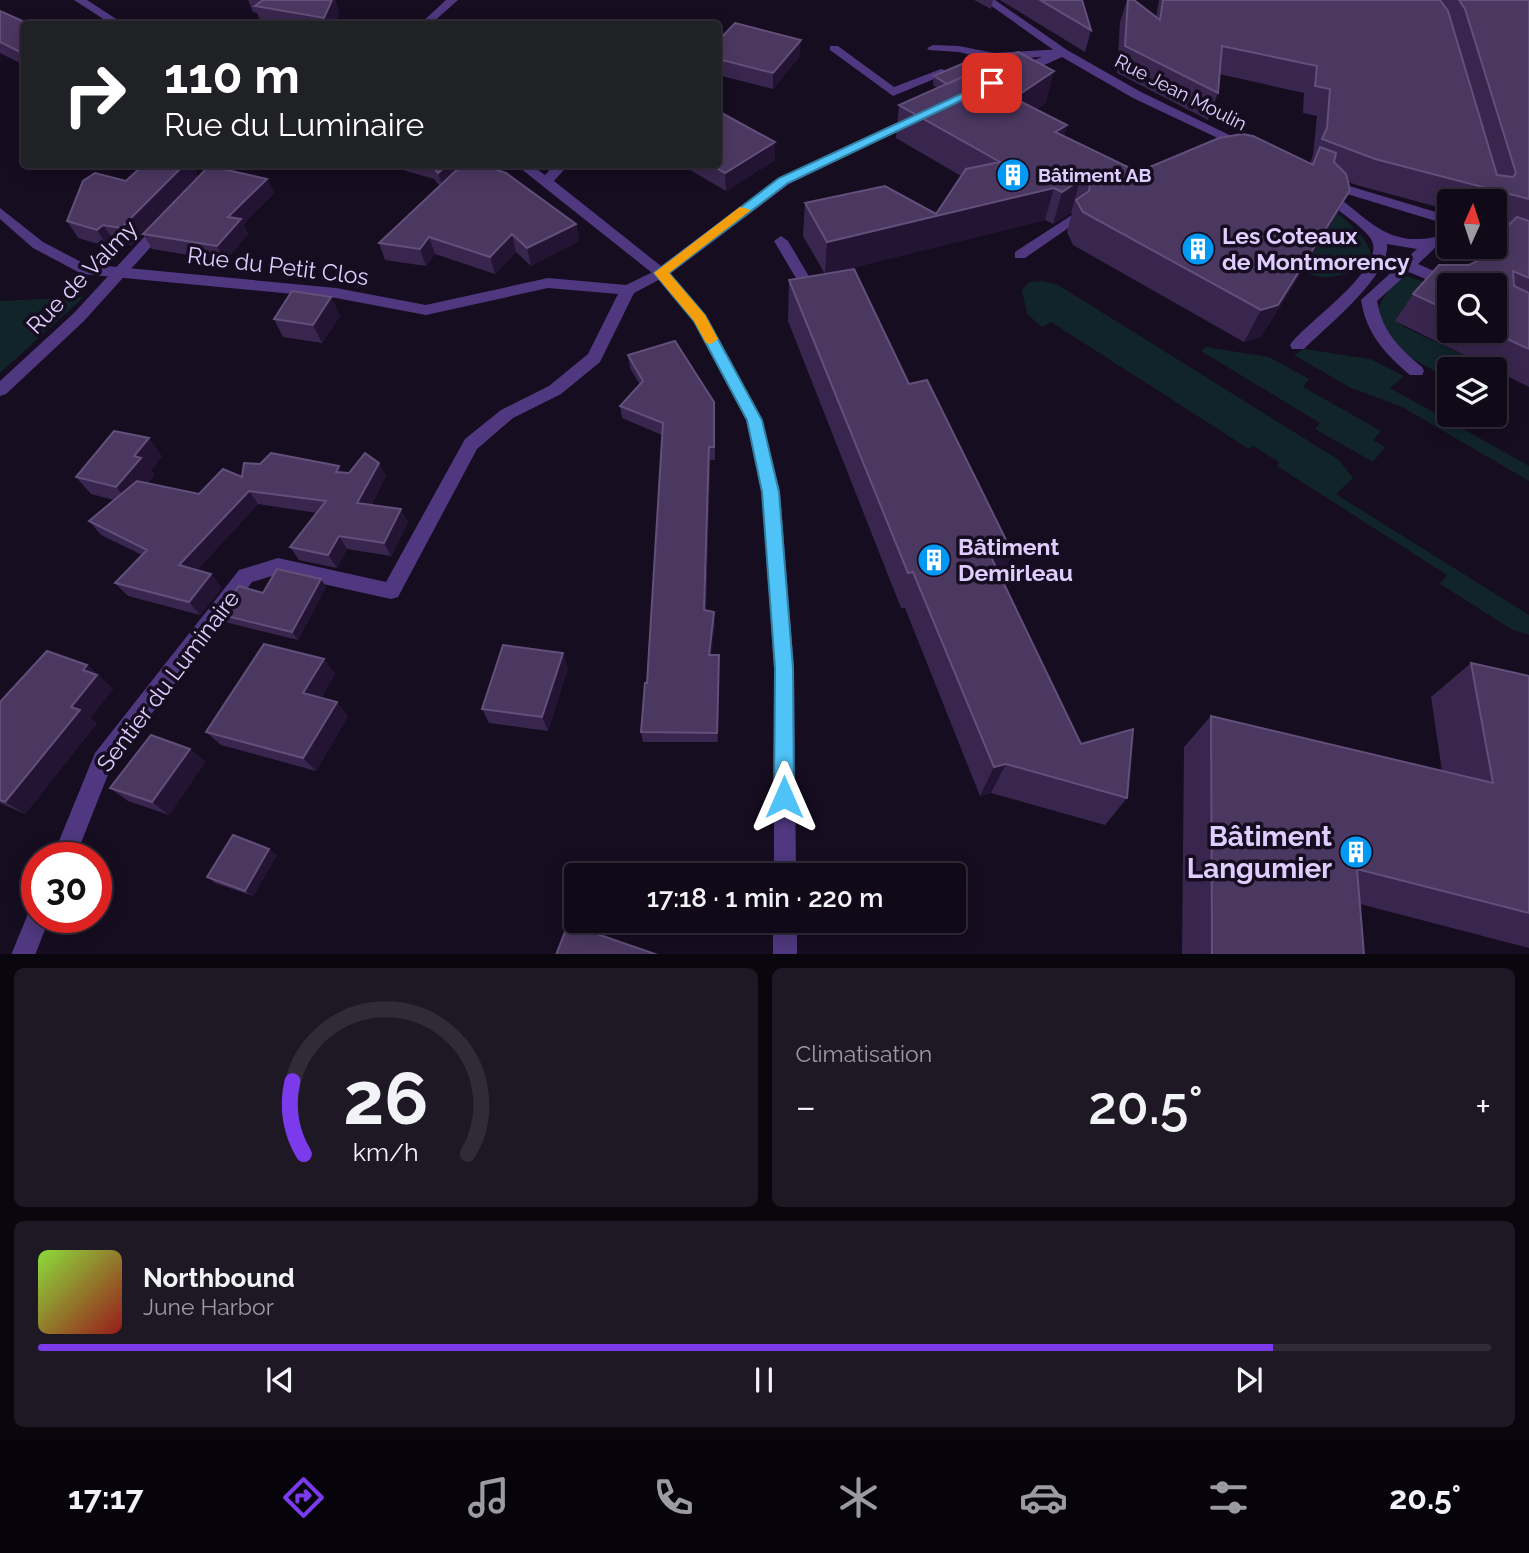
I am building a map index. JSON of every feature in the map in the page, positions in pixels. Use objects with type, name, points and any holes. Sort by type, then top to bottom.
[{"type":"street","points":[[81,0],[113,21]]},
{"type":"street","points":[[428,21],[453,0]]},
{"type":"street","name":"Rue Jean Moulin","points":[[988,0],[1063,52],[1137,95],[1263,154]]},
{"type":"street","points":[[834,48],[893,92],[945,72]]},
{"type":"street","points":[[933,48],[959,49],[993,57],[1063,52]]},
{"type":"street","points":[[1000,80],[1063,52]]},
{"type":"street","points":[[628,290],[661,273],[784,181],[937,109]]},
{"type":"street","points":[[190,196],[220,168]]},
{"type":"street","points":[[526,168],[661,273],[700,319],[754,420],[771,492],[784,668],[785,863]]},
{"type":"street","points":[[545,182],[559,168]]},
{"type":"street","points":[[1437,217],[1325,182],[1327,195],[1377,236],[1400,244],[1437,243]]},
{"type":"street","name":"Rue du Petit Clos","points":[[0,212],[38,245],[82,269],[336,293],[426,310],[548,283],[628,290]]},
{"type":"street","name":"Rue de Valmy","points":[[0,390],[124,271],[173,213]]},
{"type":"street","points":[[1020,256],[1072,219]]},
{"type":"street","points":[[1298,345],[1377,265],[1381,248],[1377,236]]},
{"type":"street","points":[[1507,240],[1529,248]]},
{"type":"street","points":[[781,241],[810,290]]},
{"type":"street","points":[[1416,370],[1381,340],[1370,316],[1369,300],[1379,288],[1409,266],[1430,245]]},
{"type":"street","points":[[1409,266],[1437,279]]},
{"type":"street","name":"Sentier du Luminaire","points":[[70,842],[103,760],[246,576],[278,566],[391,591],[471,444],[507,414],[555,390],[594,358],[628,290]]},
{"type":"street","points":[[23,954],[32,933]]},
{"type":"street","points":[[785,933],[785,954]]},
{"type":"shaded area","points":[[1326,204],[1345,219],[1364,240],[1370,250],[1370,260],[1364,267],[1328,277],[1307,273],[1315,260],[1298,253]]},
{"type":"shaded area","points":[[1406,276],[1437,286],[1398,316],[1404,327],[1468,357],[1437,357],[1437,372],[1413,359],[1395,344],[1377,309],[1391,286]]},
{"type":"shaded area","points":[[1043,281],[1058,285],[1339,460],[1353,478],[1336,494],[1529,615],[1529,635],[1513,630],[1440,584],[1447,575],[1277,466],[1279,462],[1253,446],[1249,449],[1051,322],[1042,327],[1027,314],[1022,290],[1029,282]]},
{"type":"shaded area","points":[[84,297],[0,373],[0,301]]},
{"type":"shaded area","points":[[1206,347],[1269,357],[1309,379],[1303,387],[1381,431],[1373,440],[1385,447],[1373,462],[1315,429],[1320,423],[1201,351]]},
{"type":"shaded area","points":[[1304,349],[1370,359],[1404,376],[1390,388],[1437,414],[1437,427],[1460,427],[1529,466],[1529,481],[1402,407],[1349,387],[1294,355]]},
{"type":"building","points":[[263,0],[332,0],[324,18],[255,6]]},
{"type":"building","points":[[1040,0],[1082,0],[1091,30]]},
{"type":"building","points":[[1128,0],[1134,0],[1160,20],[1163,0],[1440,0],[1448,11],[1497,175],[1513,177],[1516,173],[1465,9],[1459,0],[1529,0],[1529,199],[1507,193],[1507,189],[1490,189],[1375,159],[1322,139],[1327,128],[1330,89],[1315,86],[1317,66],[1222,46],[1218,93],[1125,46]]},
{"type":"building","points":[[0,11],[22,21],[21,52],[0,42]]},
{"type":"building","points":[[735,23],[801,40],[773,73],[721,60],[721,38]]},
{"type":"building","points":[[1018,52],[1054,71],[1014,98],[1067,125],[1055,132],[1138,172],[1219,138],[1242,134],[1253,136],[1313,165],[1320,147],[1336,153],[1334,162],[1346,174],[1350,190],[1278,305],[1261,310],[1083,212],[1076,200],[1089,191],[1090,184],[1080,180],[1062,192],[1054,188],[827,242],[805,203],[885,186],[936,214],[966,169],[1000,162],[899,105]]},
{"type":"building","points":[[964,63],[989,65],[947,84],[934,76]]},
{"type":"building","points":[[721,113],[775,142],[725,173],[717,168],[721,168]]},
{"type":"building","points":[[140,168],[181,168],[121,228],[103,225],[97,230],[67,221],[83,181],[95,173],[126,181]]},
{"type":"building","points":[[207,168],[267,179],[228,217],[241,219],[217,246],[143,234]]},
{"type":"building","points":[[459,168],[491,168],[506,173],[576,224],[527,248],[512,234],[490,257],[429,237],[420,249],[379,243]]},
{"type":"building","points":[[1517,217],[1529,221],[1529,278],[1513,271],[1514,286],[1529,293],[1529,349],[1507,339],[1507,273],[1437,273],[1437,305],[1413,294],[1439,265],[1469,265],[1480,259],[1507,259],[1507,227]]},
{"type":"building","name":"Bâtiment Demirleau","points":[[854,269],[909,384],[927,380],[1012,552],[991,557],[1081,744],[1133,729],[1127,798],[1006,764],[994,767],[913,572],[908,573],[789,280]]},
{"type":"building","points":[[292,291],[331,297],[313,325],[274,319]]},
{"type":"building","points":[[675,341],[714,402],[714,447],[709,447],[704,610],[714,612],[709,655],[719,655],[717,733],[641,732],[647,683],[663,423],[620,406],[643,381],[628,355]]},
{"type":"building","points":[[114,431],[149,438],[134,456],[141,458],[116,487],[76,477]]},
{"type":"building","points":[[271,453],[339,466],[336,472],[349,473],[365,453],[379,463],[357,503],[401,509],[384,543],[339,536],[328,555],[290,547],[326,501],[249,491],[179,565],[211,574],[189,602],[115,583],[147,550],[89,521],[137,481],[199,494],[223,469],[242,477],[244,463],[260,464]]},
{"type":"building","points":[[277,569],[321,579],[292,632],[218,614],[239,586],[263,593]]},
{"type":"building","points":[[264,644],[324,659],[303,693],[337,702],[303,758],[206,732]]},
{"type":"building","points":[[503,645],[563,653],[542,717],[482,709]]},
{"type":"building","points":[[47,651],[87,665],[83,670],[97,675],[71,707],[80,710],[5,802],[0,800],[0,702]]},
{"type":"building","name":"Bâtiment Langumier","points":[[1471,663],[1529,676],[1529,913],[1357,869],[1364,954],[1212,954],[1211,716],[1493,783]]},
{"type":"building","points":[[151,735],[190,749],[152,802],[110,788]]},
{"type":"building","points":[[233,835],[269,849],[245,891],[207,877]]},
{"type":"building","points":[[565,933],[594,933],[655,954],[556,954]]},
{"type":"slow traffic","points":[[711,339],[700,319],[661,273],[745,210]]},
{"type":"place","name":"Bâtiment AB","points":[[1013,175]]},
{"type":"place","name":"Les Coteaux de Montmorency","points":[[1198,249]]},
{"type":"place","name":"Bâtiment Demirleau","points":[[934,560]]},
{"type":"place","name":"Bâtiment Langumier","points":[[1356,852]]},
{"type":"route","points":[[784,797],[784,668],[771,492],[754,420],[700,319],[661,273],[784,181],[992,83]]}]
